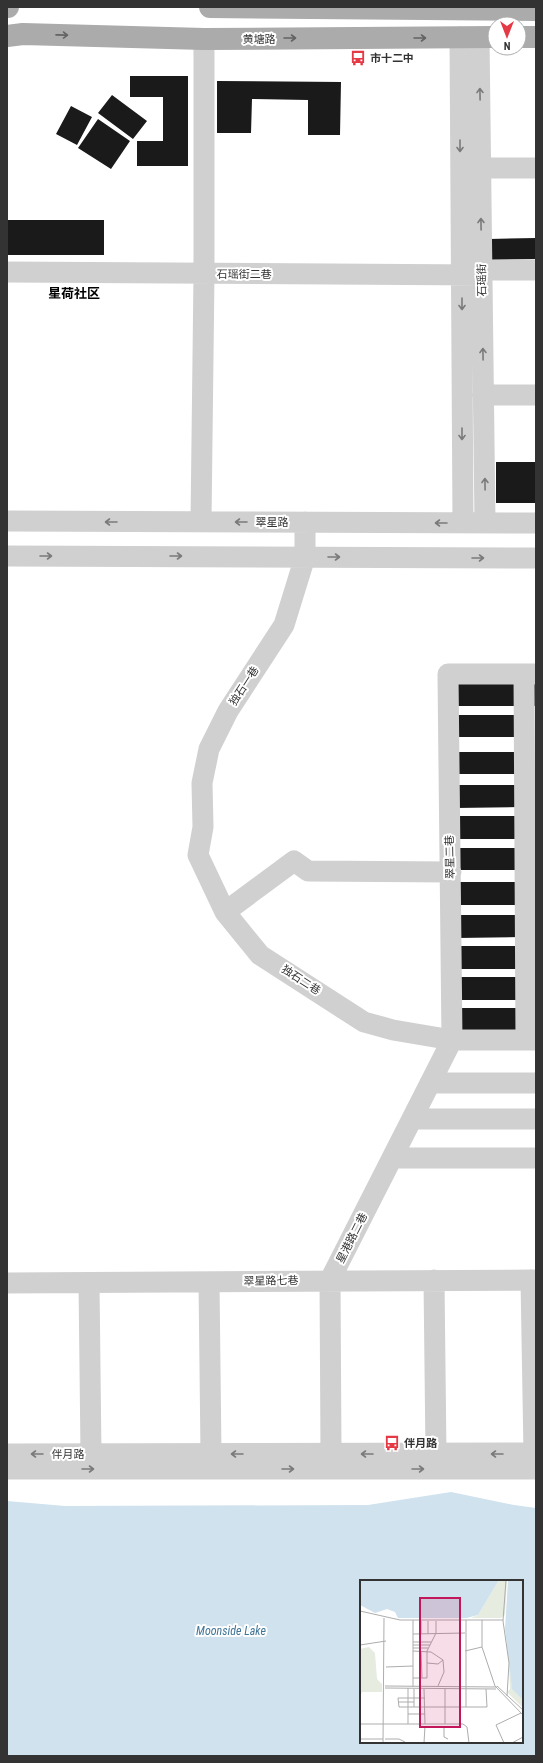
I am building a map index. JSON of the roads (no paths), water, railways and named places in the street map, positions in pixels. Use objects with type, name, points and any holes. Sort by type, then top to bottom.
[{"type":"main road","points":[[210,7],[479,8],[536,10]]},
{"type":"main road","name":"黄塘路","points":[[15,35],[204,39],[478,37]]},
{"type":"street","name":"石瑶街","points":[[478,37],[485,523]]},
{"type":"street","name":"石瑶街","points":[[463,523],[461,275],[478,37]]},
{"type":"street","points":[[201,522],[204,274],[204,39]]},
{"type":"street","points":[[481,168],[536,168]]},
{"type":"street","name":"石瑶街二巷","points":[[7,272],[482,275],[489,270],[536,270]]},
{"type":"street","points":[[483,395],[536,395]]},
{"type":"street","name":"翠星路","points":[[7,521],[536,523]]},
{"type":"street","name":"独石一巷","points":[[198,855],[203,827],[202,783],[209,749],[228,711],[284,625],[305,557],[305,522]]},
{"type":"street","points":[[7,556],[536,558]]},
{"type":"street","name":"翠星二巷","points":[[452,1040],[448,674],[530,674]]},
{"type":"street","points":[[530,674],[531,1040]]},
{"type":"street","name":"独石二巷","points":[[198,855],[225,912],[260,954],[364,1022],[393,1030],[452,1040],[531,1040]]},
{"type":"street","points":[[225,912],[294,861],[308,871],[450,872]]},
{"type":"street","name":"星港路二巷","points":[[331,1454],[330,1280],[452,1040]]},
{"type":"street","points":[[430,1083],[536,1083]]},
{"type":"street","points":[[412,1119],[536,1119]]},
{"type":"street","points":[[392,1158],[536,1158]]},
{"type":"street","points":[[434,1280],[436,1454]]},
{"type":"street","points":[[534,1280],[535,1458]]},
{"type":"street","name":"翠星路七巷","points":[[7,1283],[534,1280]]},
{"type":"street","points":[[209,1282],[211,1454]]},
{"type":"street","points":[[89,1283],[91,1454]]},
{"type":"street","name":"伴月路","points":[[7,1454],[436,1454],[535,1458]]},
{"type":"street","name":"伴月路","points":[[7,1469],[535,1458]]},
{"type":"water","name":"Moonside Lake","points":[[451,1492],[536,1508],[536,1756],[7,1756],[7,1501],[65,1506],[368,1505]]},
{"type":"place","name":"市十二中","points":[[358,58]]},
{"type":"place","name":"伴月路","points":[[392,1443]]},
{"type":"district","name":"星荷社区","points":[[74,293]]}]
